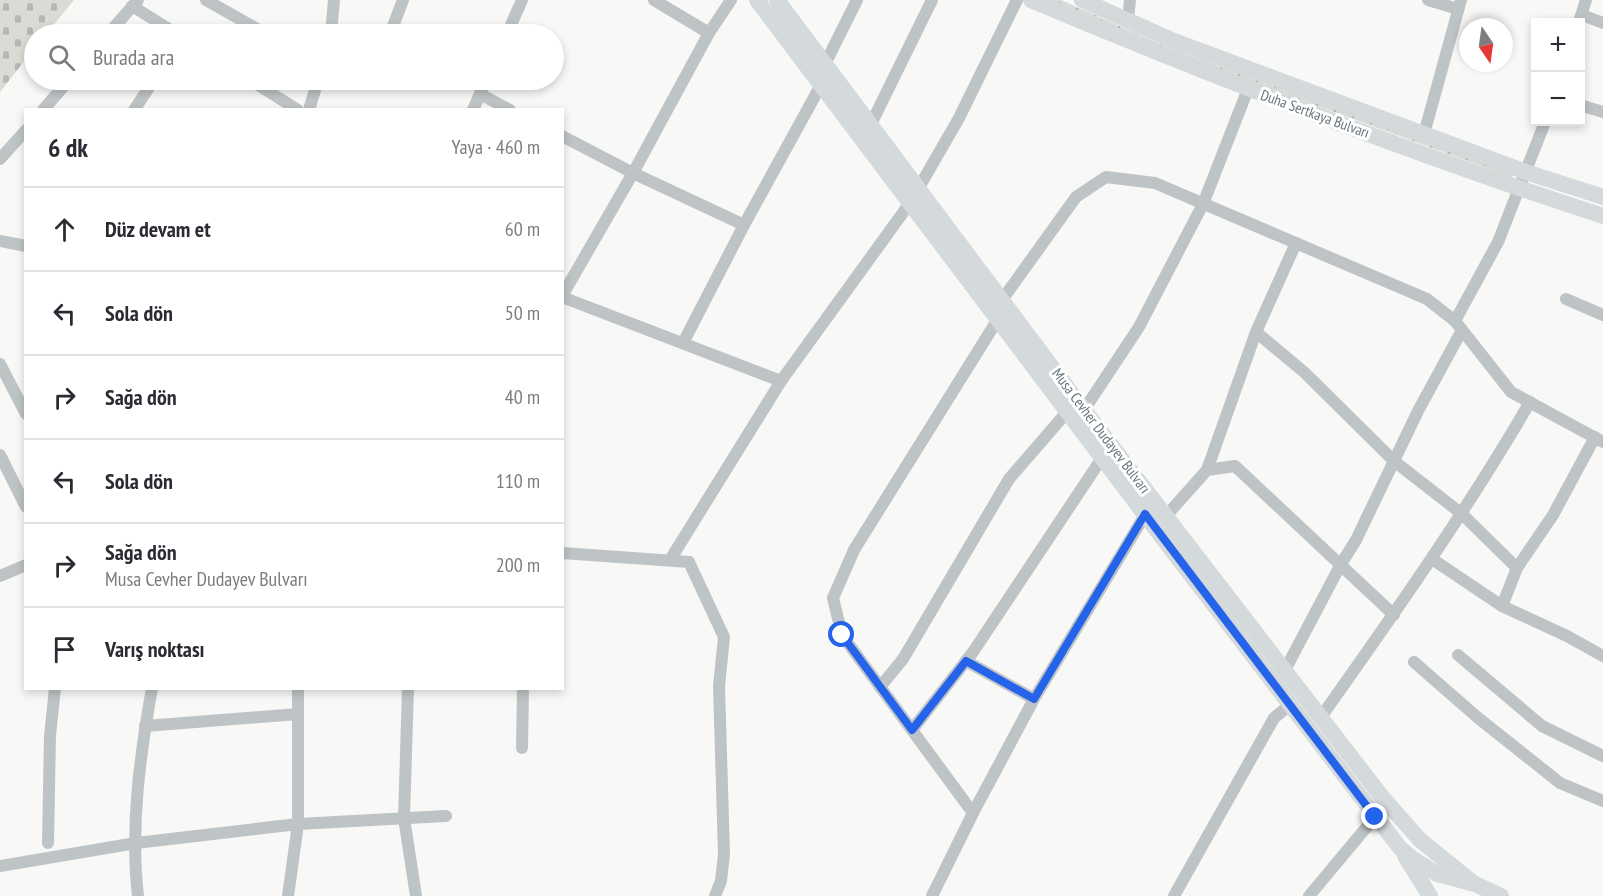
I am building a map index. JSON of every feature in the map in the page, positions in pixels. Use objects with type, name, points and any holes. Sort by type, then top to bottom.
[{"type":"main road","name":"Musa Cevher Dudayev Bulvarı","points":[[757,0],[998,320],[1166,516],[1393,811],[1420,840],[1475,884]]},
{"type":"main road","name":"Musa Cevher Dudayev Bulvarı","points":[[777,0],[1002,300],[1075,411],[1102,458],[1400,848],[1430,896]]},
{"type":"main road","name":"Duha Sertkaya Bulvarı","points":[[1031,0],[1248,89],[1520,189],[1603,216]]},
{"type":"main road","name":"Duha Sertkaya Bulvarı","points":[[1082,0],[1174,40],[1526,172],[1603,197]]},
{"type":"main road","name":"Musa Cevher Dudayev Bulvarı","points":[[1400,848],[1437,874],[1475,884]]},
{"type":"main road","points":[[1436,854],[1440,896]]},
{"type":"main road","points":[[1452,896],[1462,887],[1475,884],[1501,896]]},
{"type":"street","points":[[206,0],[248,24]]},
{"type":"street","points":[[332,24],[334,0]]},
{"type":"street","points":[[394,24],[403,0]]},
{"type":"street","points":[[511,24],[522,0]]},
{"type":"street","points":[[654,0],[709,33]]},
{"type":"street","points":[[564,293],[633,173],[709,33],[730,0]]},
{"type":"street","points":[[825,64],[857,0]]},
{"type":"street","points":[[871,124],[932,0]]},
{"type":"street","points":[[670,561],[781,381],[918,188],[959,117],[1017,0]]},
{"type":"street","points":[[1128,20],[1130,0]]},
{"type":"street","points":[[1424,134],[1460,4],[1428,0]]},
{"type":"street","points":[[1580,18],[1586,0]]},
{"type":"street","points":[[117,24],[135,3],[163,24]]},
{"type":"street","points":[[1585,20],[1603,23]]},
{"type":"street","points":[[683,343],[744,225],[821,85]]},
{"type":"street","points":[[880,687],[903,659],[1009,479],[1075,411],[1139,327],[1203,204],[1248,89]]},
{"type":"street","points":[[45,108],[60,90]]},
{"type":"street","points":[[135,108],[147,90]]},
{"type":"street","points":[[266,90],[295,108]]},
{"type":"street","points":[[310,108],[315,90]]},
{"type":"street","points":[[474,108],[482,90]]},
{"type":"street","points":[[480,94],[506,108]]},
{"type":"street","points":[[1585,106],[1603,112]]},
{"type":"street","points":[[1285,670],[1356,540],[1418,411],[1498,242],[1543,126]]},
{"type":"street","points":[[0,159],[24,131]]},
{"type":"street","points":[[564,137],[633,173],[744,225]]},
{"type":"street","points":[[1002,300],[1076,197],[1106,177],[1155,183],[1426,299],[1458,325],[1511,392],[1599,439],[1553,515],[1517,568],[1503,606]]},
{"type":"street","points":[[0,241],[24,246]]},
{"type":"street","points":[[1166,516],[1207,470],[1256,332],[1296,243]]},
{"type":"street","points":[[564,297],[781,381]]},
{"type":"street","points":[[1566,298],[1603,315]]},
{"type":"street","points":[[973,813],[842,635],[833,598],[854,550],[998,320]]},
{"type":"street","points":[[1256,332],[1304,372],[1394,461],[1462,514],[1517,568]]},
{"type":"street","points":[[0,364],[24,410]]},
{"type":"street","points":[[1321,717],[1462,514],[1530,402]]},
{"type":"street","points":[[0,455],[24,503]]},
{"type":"street","points":[[912,730],[966,661],[1102,458]]},
{"type":"street","points":[[1207,470],[1235,466],[1394,615]]},
{"type":"street","points":[[932,896],[1034,699],[1145,514]]},
{"type":"street","points":[[564,554],[689,562],[724,637],[719,686],[724,854],[721,881],[715,896]]},
{"type":"street","points":[[1432,559],[1503,606],[1603,656]]},
{"type":"street","points":[[0,576],[24,566]]},
{"type":"street","points":[[1458,655],[1542,726],[1603,756]]},
{"type":"street","points":[[966,661],[1034,699]]},
{"type":"street","points":[[1414,662],[1477,717],[1560,783],[1603,801]]},
{"type":"street","points":[[48,843],[50,736],[55,690]]},
{"type":"street","points":[[138,896],[135,874],[136,802],[152,690]]},
{"type":"street","points":[[288,896],[298,824],[298,690]]},
{"type":"street","points":[[408,690],[404,818],[416,896]]},
{"type":"street","points":[[522,748],[523,690]]},
{"type":"street","points":[[1174,896],[1274,718],[1290,705]]},
{"type":"street","points":[[145,726],[298,714]]},
{"type":"street","points":[[0,866],[136,843],[298,824],[446,816]]},
{"type":"street","points":[[1309,896],[1375,817]]},
{"type":"green space","points":[[0,0],[74,0],[54,24],[24,24],[24,62],[0,92]]},
{"type":"green space","points":[[1052,0],[1061,0],[1172,49],[1512,174],[1511,177],[1171,52]]},
{"type":"route","points":[[842,635],[912,730],[966,661],[1034,699],[1145,514],[1375,817]]}]
